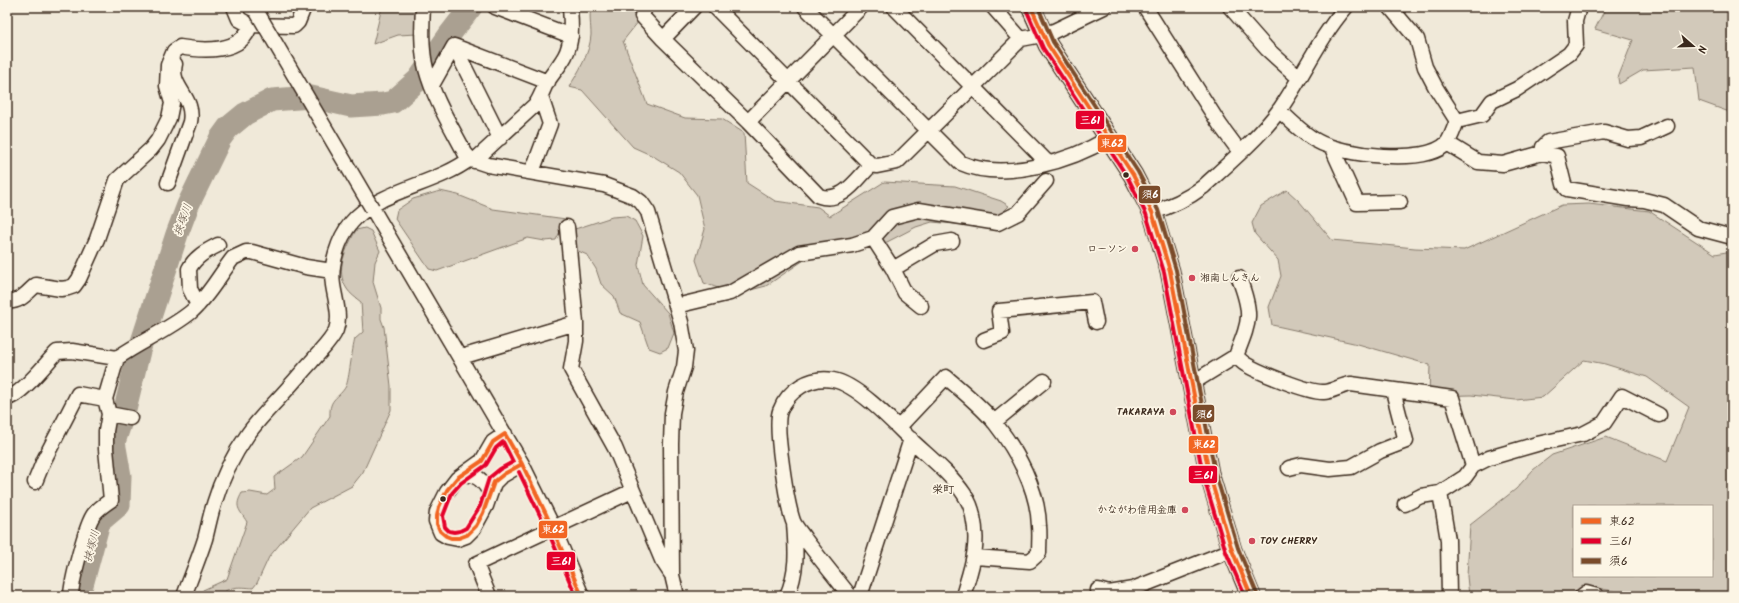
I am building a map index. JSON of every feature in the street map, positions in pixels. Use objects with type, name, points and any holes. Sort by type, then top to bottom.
[{"type":"main road","points":[[1031,7],[1042,35],[1065,74],[1133,175],[1152,212],[1168,266],[1209,473],[1232,550],[1251,596]]},
{"type":"street","points":[[234,7],[239,19],[250,25],[294,26],[298,22],[304,7]]},
{"type":"street","points":[[423,7],[422,27],[424,59],[430,81],[465,153],[472,160],[488,165],[604,185],[620,190],[641,202],[648,212],[676,306],[686,351],[684,367],[676,392],[672,413],[672,575],[677,596]]},
{"type":"street","points":[[495,7],[571,36]]},
{"type":"street","points":[[184,596],[204,540],[216,500],[242,445],[262,415],[330,340],[336,329],[338,318],[332,271],[335,257],[345,231],[358,215],[376,204],[472,160],[500,138],[536,104],[548,82],[566,55],[571,36],[570,7]]},
{"type":"street","points":[[645,7],[642,16],[663,39],[748,122],[819,196],[834,198],[841,195],[872,165]]},
{"type":"street","points":[[663,39],[694,7]]},
{"type":"street","points":[[715,7],[872,165],[877,166],[897,162],[1021,39],[1042,35],[1067,26],[1104,7]]},
{"type":"street","points":[[805,7],[961,163],[972,168],[1004,171],[1037,166],[1092,148],[1109,138]]},
{"type":"street","points":[[748,122],[861,7]]},
{"type":"street","points":[[894,7],[1048,163]]},
{"type":"street","points":[[993,7],[1021,39]]},
{"type":"street","points":[[1145,7],[1220,125],[1240,152]]},
{"type":"street","points":[[1230,7],[1267,49],[1299,78]]},
{"type":"street","points":[[1152,212],[1168,207],[1194,194],[1240,152],[1279,110],[1330,27],[1346,7]]},
{"type":"street","points":[[1390,7],[1417,39],[1425,67],[1436,88],[1457,121]]},
{"type":"street","points":[[1457,121],[1482,115],[1492,101],[1517,89],[1569,54],[1576,45],[1575,21],[1578,7]]},
{"type":"street","points":[[255,9],[461,357],[522,464],[553,527],[582,596]]},
{"type":"street","points":[[7,301],[18,300],[25,296],[36,285],[61,289],[74,286],[79,279],[97,239],[117,180],[151,149],[158,140],[169,118],[172,103],[167,86],[168,65],[174,51],[180,47],[219,50],[244,38],[249,31],[250,25]]},
{"type":"street","points":[[430,81],[454,46]]},
{"type":"street","points":[[454,46],[548,82]]},
{"type":"street","points":[[454,46],[500,138]]},
{"type":"street","points":[[168,183],[190,122],[192,112],[189,102],[175,80],[174,68],[180,47]]},
{"type":"street","points":[[532,172],[550,124],[541,97]]},
{"type":"street","points":[[1279,110],[1316,141],[1332,148],[1353,153],[1380,156],[1414,156],[1430,152],[1447,143],[1457,121]]},
{"type":"street","points":[[1542,153],[1543,147],[1548,142],[1604,132],[1628,139],[1641,138],[1667,126]]},
{"type":"street","points":[[1447,143],[1478,162],[1503,164],[1542,153],[1557,156],[1564,184],[1567,189],[1628,199],[1644,200],[1664,205],[1698,228],[1732,238]]},
{"type":"street","points":[[1332,148],[1357,202],[1400,202]]},
{"type":"street","points":[[676,306],[730,294],[799,253],[852,245],[873,238],[892,217],[919,210],[998,223],[1018,213],[1046,181]]},
{"type":"street","points":[[567,227],[576,323],[576,341],[571,369],[614,448],[662,560],[672,575]]},
{"type":"street","points":[[873,238],[893,269],[905,293],[921,306]]},
{"type":"street","points":[[893,269],[936,244],[952,241]]},
{"type":"street","points":[[198,305],[190,289],[189,269],[199,256],[218,245]]},
{"type":"street","points":[[105,400],[118,358],[133,346],[175,323],[198,305],[233,258],[246,252],[260,254],[306,267],[332,271]]},
{"type":"street","points":[[1192,383],[1236,356],[1247,328],[1249,312],[1246,296],[1239,278]]},
{"type":"street","points":[[984,340],[1002,333],[999,311],[1092,302],[1096,322]]},
{"type":"street","points":[[461,357],[576,323]]},
{"type":"street","points":[[7,398],[12,397],[24,386],[57,352],[72,351],[118,358]]},
{"type":"street","points":[[1236,356],[1244,364],[1265,374],[1312,390],[1325,392],[1351,384],[1452,398],[1473,466]]},
{"type":"street","points":[[899,427],[946,377],[994,422],[1017,455],[1026,472],[1032,490],[1039,524],[1039,553],[1030,561],[975,557]]},
{"type":"street","points":[[788,596],[794,581],[796,566],[794,523],[786,490],[777,430],[779,412],[788,395],[804,384],[817,380],[833,380],[849,386],[899,427],[950,475],[965,495],[973,516],[975,557],[963,596]]},
{"type":"street","points":[[994,422],[1044,381]]},
{"type":"street","points":[[1289,468],[1301,465],[1330,469],[1351,467],[1380,451],[1406,441],[1393,391]]},
{"type":"street","points":[[35,482],[44,460],[78,394],[105,400],[119,416],[106,431],[106,449],[111,500],[94,514],[88,525],[71,585],[71,596]]},
{"type":"street","points":[[1405,504],[1421,496],[1440,493],[1465,477],[1473,466],[1489,458],[1537,444],[1582,434],[1604,423],[1622,396],[1659,416]]},
{"type":"street","points":[[505,434],[493,442],[482,461],[463,476],[456,479],[447,492],[437,512],[436,521],[441,533],[448,537],[458,539],[466,536],[474,528],[486,506],[494,483],[500,476],[522,464]]},
{"type":"street","points":[[860,596],[911,439]]},
{"type":"street","points":[[463,476],[468,475],[483,481],[490,493]]},
{"type":"street","points":[[489,596],[476,564],[632,491]]},
{"type":"street","points":[[1440,493],[1448,540],[1448,596]]},
{"type":"street","points":[[794,523],[819,558],[850,596]]},
{"type":"street","points":[[1098,590],[1109,593],[1133,589],[1232,550]]},
{"type":"street","points":[[1582,596],[1586,593],[1597,596]]},
{"type":"shaded area","points":[[382,7],[418,7],[417,34],[398,35],[373,44]]},
{"type":"shaded area","points":[[591,7],[650,7],[623,41],[647,104],[685,118],[722,119],[744,133],[747,183],[775,201],[818,207],[830,216],[884,182],[955,186],[1001,201],[1009,206],[988,227],[932,222],[916,227],[887,242],[861,249],[807,258],[766,286],[735,294],[704,283],[696,260],[705,229],[697,195],[679,172],[653,156],[633,147],[582,90],[569,87],[580,69],[590,42]]},
{"type":"shaded area","points":[[1606,7],[1732,7],[1732,113],[1699,101],[1695,67],[1643,70],[1619,84],[1618,78],[1633,40],[1595,29]]},
{"type":"shaded area","points":[[1287,190],[1299,201],[1332,240],[1415,248],[1464,250],[1562,205],[1589,204],[1649,211],[1715,254],[1732,251],[1732,443],[1728,497],[1732,502],[1732,596],[1638,596],[1582,585],[1579,596],[1469,596],[1467,576],[1470,525],[1516,489],[1533,470],[1552,455],[1606,437],[1667,461],[1689,407],[1647,377],[1605,364],[1584,360],[1543,397],[1516,400],[1471,395],[1429,396],[1430,365],[1358,344],[1272,325],[1269,307],[1281,276],[1278,260],[1255,234],[1252,223],[1261,206]]},
{"type":"shaded area","points":[[440,191],[458,195],[493,209],[566,219],[556,240],[545,241],[528,238],[437,271],[429,269],[395,219],[397,210],[413,199]]},
{"type":"shaded area","points":[[626,216],[635,221],[643,236],[638,265],[643,285],[668,313],[674,333],[668,348],[660,352],[649,348],[640,322],[620,313],[614,296],[601,284],[596,269],[587,255],[576,250],[572,237],[575,229],[612,217]]},
{"type":"shaded area","points":[[365,228],[371,231],[380,251],[375,262],[373,282],[381,308],[381,319],[384,327],[391,386],[391,410],[363,472],[352,486],[310,508],[269,557],[257,583],[253,588],[231,588],[223,592],[220,596],[199,596],[203,590],[227,579],[247,522],[238,508],[238,502],[242,493],[250,492],[267,495],[275,489],[274,477],[302,457],[330,416],[331,405],[346,386],[355,339],[363,332],[361,302],[351,294],[343,282],[342,266],[346,251],[356,230]]},
{"type":"waterway","name":"挟塚川","points":[[79,596],[99,522],[119,505],[120,476],[114,442],[125,409],[139,351],[177,234],[188,205],[220,139],[228,128],[245,114],[272,100],[311,97],[351,106],[393,102],[418,80],[471,7]]},
{"type":"transit line","name":"東62","points":[[1031,7],[1048,45],[1133,175],[1152,212],[1170,271],[1209,473],[1232,550],[1251,596]]},
{"type":"transit line","name":"須6","points":[[1038,7],[1053,42],[1138,172],[1158,210],[1176,270],[1215,472],[1238,548],[1257,594]]},
{"type":"transit line","name":"三61","points":[[1026,9],[1043,48],[1128,178],[1146,214],[1164,272],[1203,475],[1226,552],[1245,596]]},
{"type":"transit line","name":"東62","points":[[505,434],[522,464],[504,474],[494,482],[483,513],[476,526],[467,535],[459,538],[451,538],[446,536],[440,531],[437,524],[437,516],[439,507],[447,490],[457,478],[482,461],[493,442],[505,434]]},
{"type":"transit line","name":"三61","points":[[503,442],[513,462],[500,469],[489,478],[480,506],[466,528],[460,531],[449,531],[445,527],[443,516],[452,493],[461,483],[486,465],[496,448],[503,442]]},
{"type":"transit line","name":"東62","points":[[522,464],[582,596]]},
{"type":"transit line","name":"三61","points":[[519,472],[550,536],[576,596]]},
{"type":"place","name":"ローソン","points":[[1135,249]]},
{"type":"place","name":"湘南しんきん","points":[[1192,278]]},
{"type":"place","name":"TAKARAYA","points":[[1173,412]]},
{"type":"place","name":"かながわ信用金庫","points":[[1185,510]]},
{"type":"place","name":"TOY CHERRY","points":[[1252,541]]},
{"type":"district","name":"栄町","points":[[943,490]]}]
